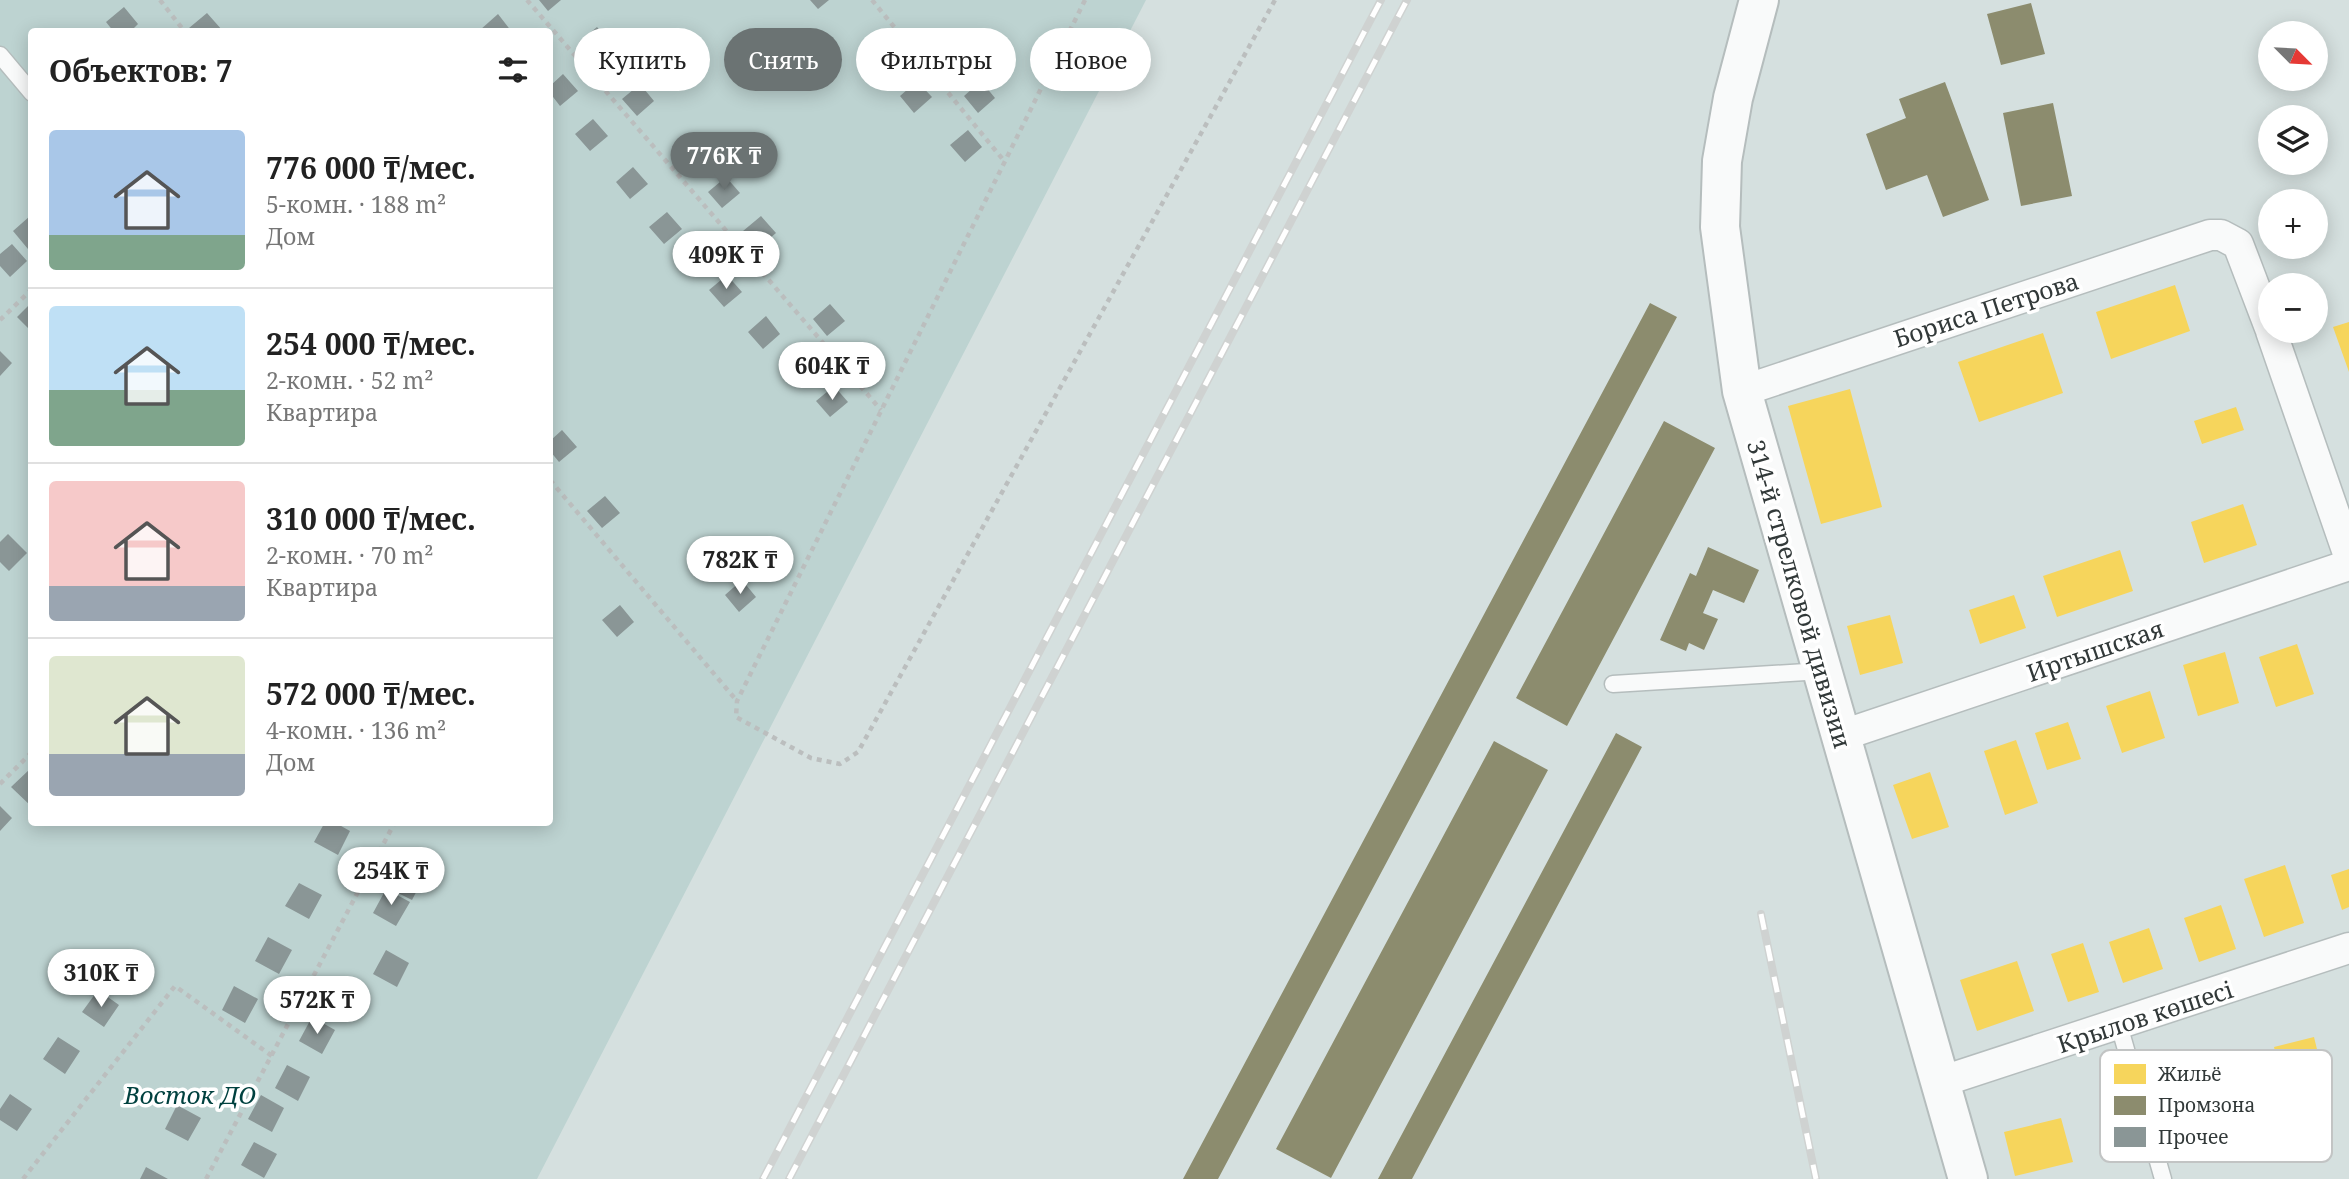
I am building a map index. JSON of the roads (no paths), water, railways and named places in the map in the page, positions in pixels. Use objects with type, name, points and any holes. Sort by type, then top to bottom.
[{"type":"street","name":"314-й стрелковой дивизии","points":[[1759,0],[1732,97],[1723,161],[1720,227],[1741,391],[1968,1179]]},
{"type":"street","name":"Бориса Петрова","points":[[1741,391],[2210,235],[2232,238],[2244,253],[2258,294]]},
{"type":"street","points":[[2275,343],[2349,556]]},
{"type":"street","name":"Иртышская","points":[[1840,736],[2349,565]]},
{"type":"street","name":"Крылов көшесі","points":[[1940,1082],[2349,948]]},
{"type":"lane","points":[[0,55],[28,88]]},
{"type":"lane","points":[[1613,684],[1822,671]]},
{"type":"lane","points":[[2119,1025],[2126,1050]]},
{"type":"lane","points":[[2158,1162],[2163,1179]]},
{"type":"railway","points":[[763,1179],[1381,0]]},
{"type":"railway","points":[[789,1179],[1407,0]]},
{"type":"railway","points":[[1761,914],[1816,1179]]},
{"type":"park label","name":"Восток ДО","points":[[190,1094]]}]
